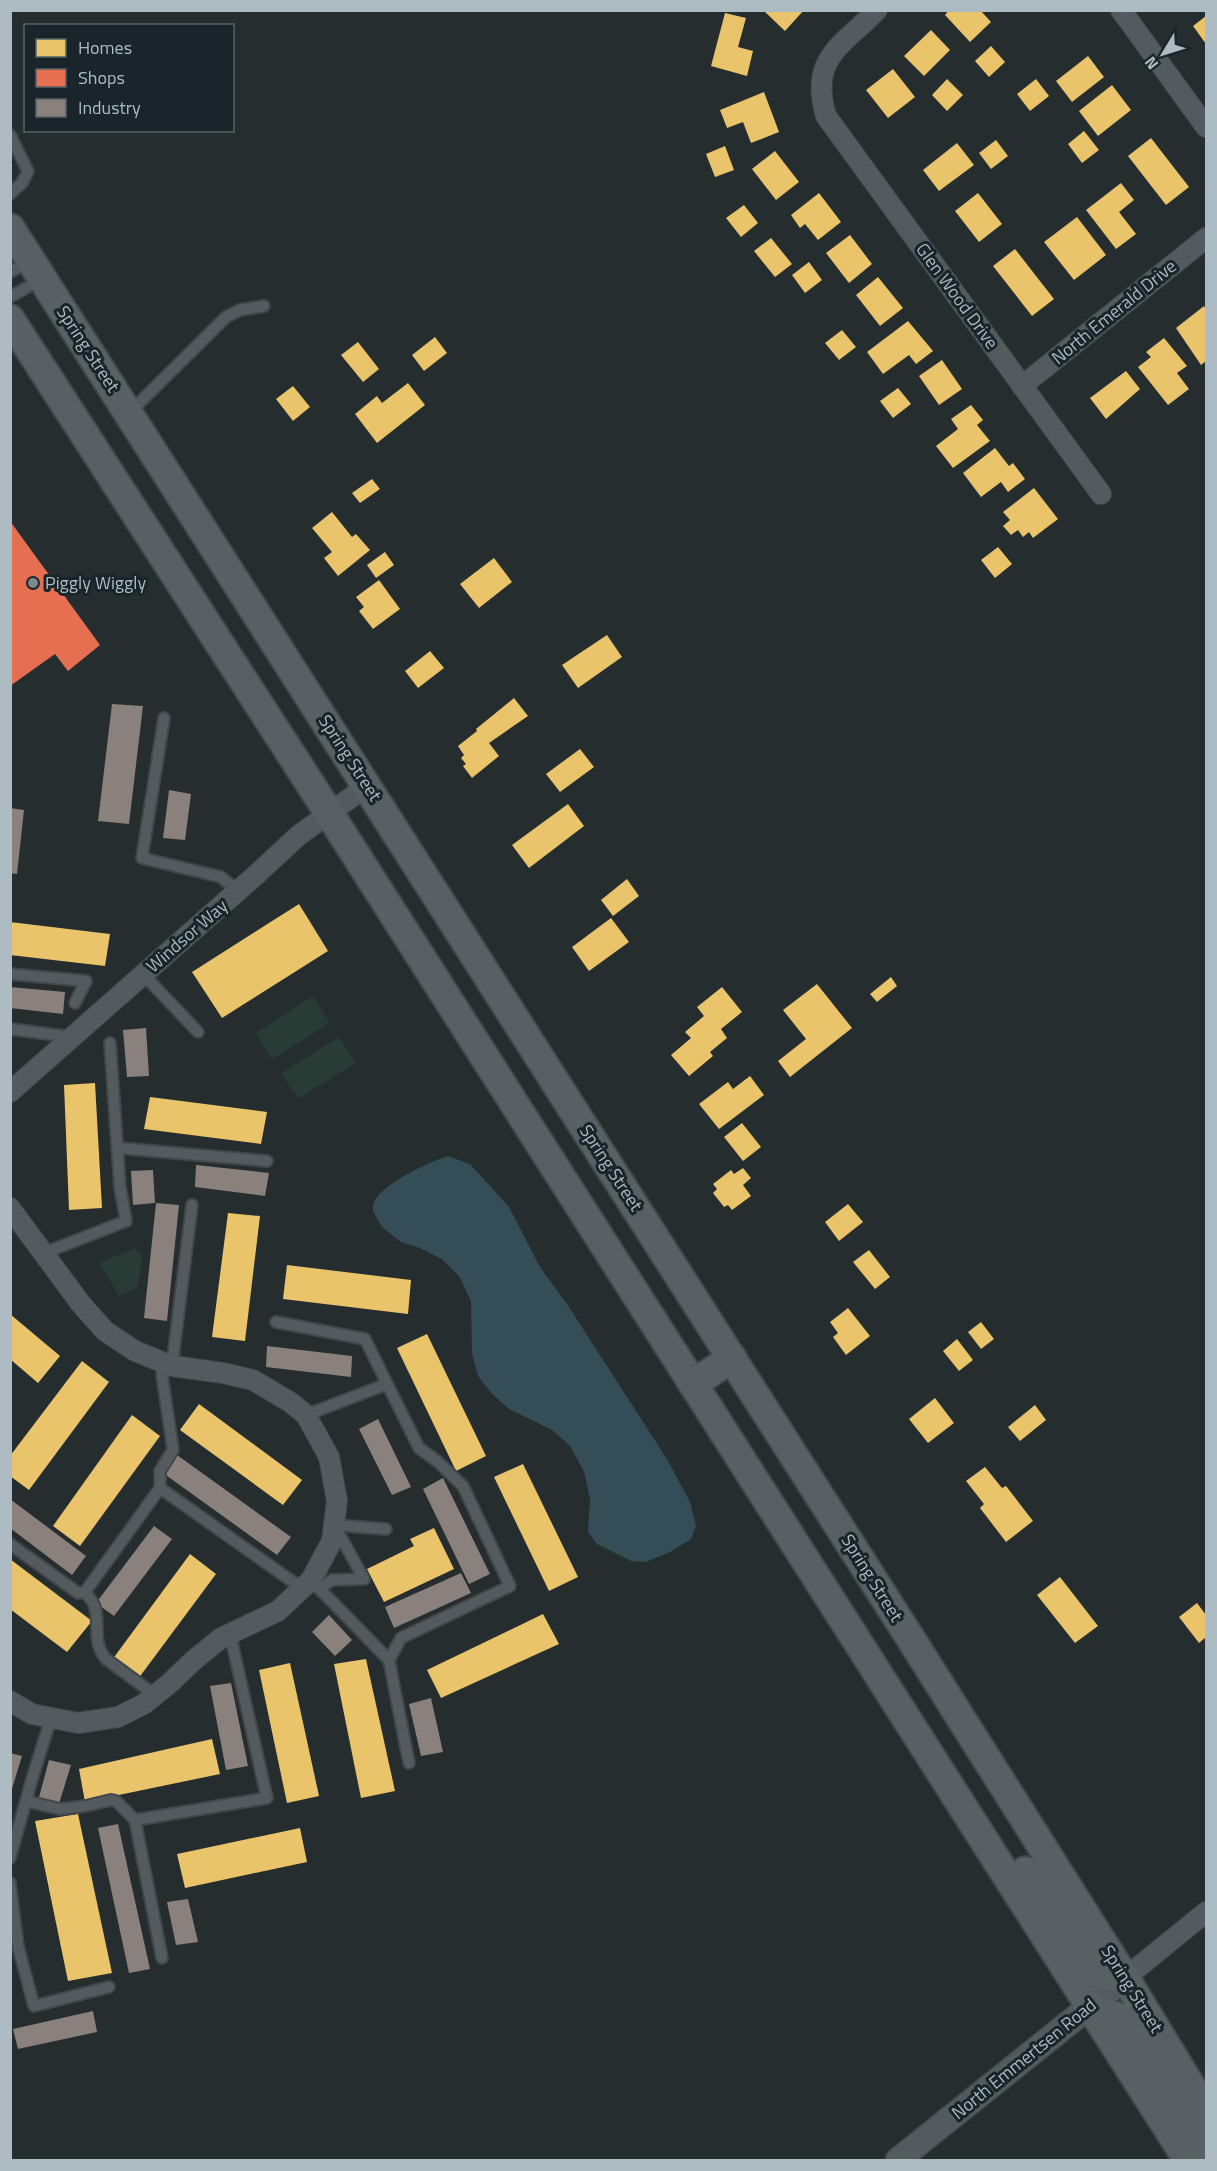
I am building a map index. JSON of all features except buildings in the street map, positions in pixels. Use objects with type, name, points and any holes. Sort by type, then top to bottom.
[{"type":"main road","name":"Spring Street","points":[[10,228],[28,271],[128,413],[368,786],[991,1765],[1206,2111]]},
{"type":"main road","points":[[10,318],[329,813],[1088,2007],[1188,2160]]},
{"type":"main road","points":[[693,1384],[732,1358]]},
{"type":"main road","points":[[952,1792],[991,1765]]},
{"type":"main road","points":[[952,1792],[994,1826],[1084,1960],[1104,1977],[1125,1978]]},
{"type":"main road","points":[[1088,2007],[1124,2019],[1206,2147]]},
{"type":"street","name":"Glen Wood Drive","points":[[877,10],[834,50],[825,66],[821,93],[826,116],[1101,494]]},
{"type":"street","points":[[1121,10],[1206,127]]},
{"type":"street","name":"North Emerald Drive","points":[[1022,386],[1206,238]]},
{"type":"street","name":"Windsor Way","points":[[10,1092],[238,891],[298,835],[368,786]]},
{"type":"street","points":[[10,1208],[81,1304],[105,1331],[135,1351],[168,1364],[253,1380],[290,1402],[306,1415],[329,1457],[337,1501],[332,1541],[311,1586],[278,1611],[221,1638],[144,1704],[118,1717],[78,1723],[32,1714],[10,1701]]},
{"type":"street","name":"North Emmertsen Road","points":[[898,2160],[1206,1912]]},
{"type":"lane","points":[[10,135],[28,171],[22,183],[10,194]]},
{"type":"lane","points":[[10,297],[28,271]]},
{"type":"lane","points":[[128,413],[226,317],[240,310],[264,306]]},
{"type":"lane","points":[[164,718],[142,858],[221,877],[238,891]]},
{"type":"lane","points":[[10,974],[86,981],[75,1003]]},
{"type":"lane","points":[[143,974],[198,1032]]},
{"type":"lane","points":[[10,1029],[72,1037]]},
{"type":"lane","points":[[44,1253],[126,1221],[120,1186],[110,1043]]},
{"type":"lane","points":[[118,1148],[267,1161]]},
{"type":"lane","points":[[10,1544],[78,1593],[84,1592],[160,1488],[160,1471],[173,1450],[163,1385],[192,1205]]},
{"type":"lane","points":[[276,1322],[365,1339],[418,1448],[437,1461],[463,1486],[510,1586],[401,1638],[389,1660]]},
{"type":"lane","points":[[306,1415],[387,1384]]},
{"type":"lane","points":[[160,1488],[311,1586],[389,1660],[409,1763]]},
{"type":"lane","points":[[311,1586],[332,1580],[364,1579],[334,1525]]},
{"type":"lane","points":[[334,1525],[386,1528]]},
{"type":"lane","points":[[84,1592],[95,1606],[96,1643],[105,1659],[155,1695]]},
{"type":"lane","points":[[135,1820],[267,1798],[230,1634]]},
{"type":"lane","points":[[10,1858],[51,1718]]},
{"type":"lane","points":[[26,1801],[60,1809],[111,1800],[116,1801],[135,1820],[162,1958]]},
{"type":"lane","points":[[10,1884],[18,1946],[34,2006],[109,1987]]},
{"type":"green space","points":[[313,996],[330,1023],[272,1059],[256,1033]]},
{"type":"green space","points":[[339,1037],[356,1063],[298,1099],[281,1073]]},
{"type":"green space","points":[[135,1248],[142,1256],[138,1287],[119,1296],[100,1263]]},
{"type":"water","points":[[448,1156],[470,1164],[509,1207],[540,1267],[567,1304],[667,1459],[690,1502],[696,1526],[691,1539],[670,1552],[646,1562],[631,1561],[597,1544],[588,1532],[590,1498],[584,1472],[570,1446],[552,1430],[509,1409],[492,1394],[478,1376],[472,1353],[471,1301],[459,1276],[443,1260],[420,1248],[401,1242],[382,1227],[373,1211],[374,1202],[379,1195],[396,1181]]},
{"type":"place","name":"Piggly Wiggly","points":[[33,583]]}]
